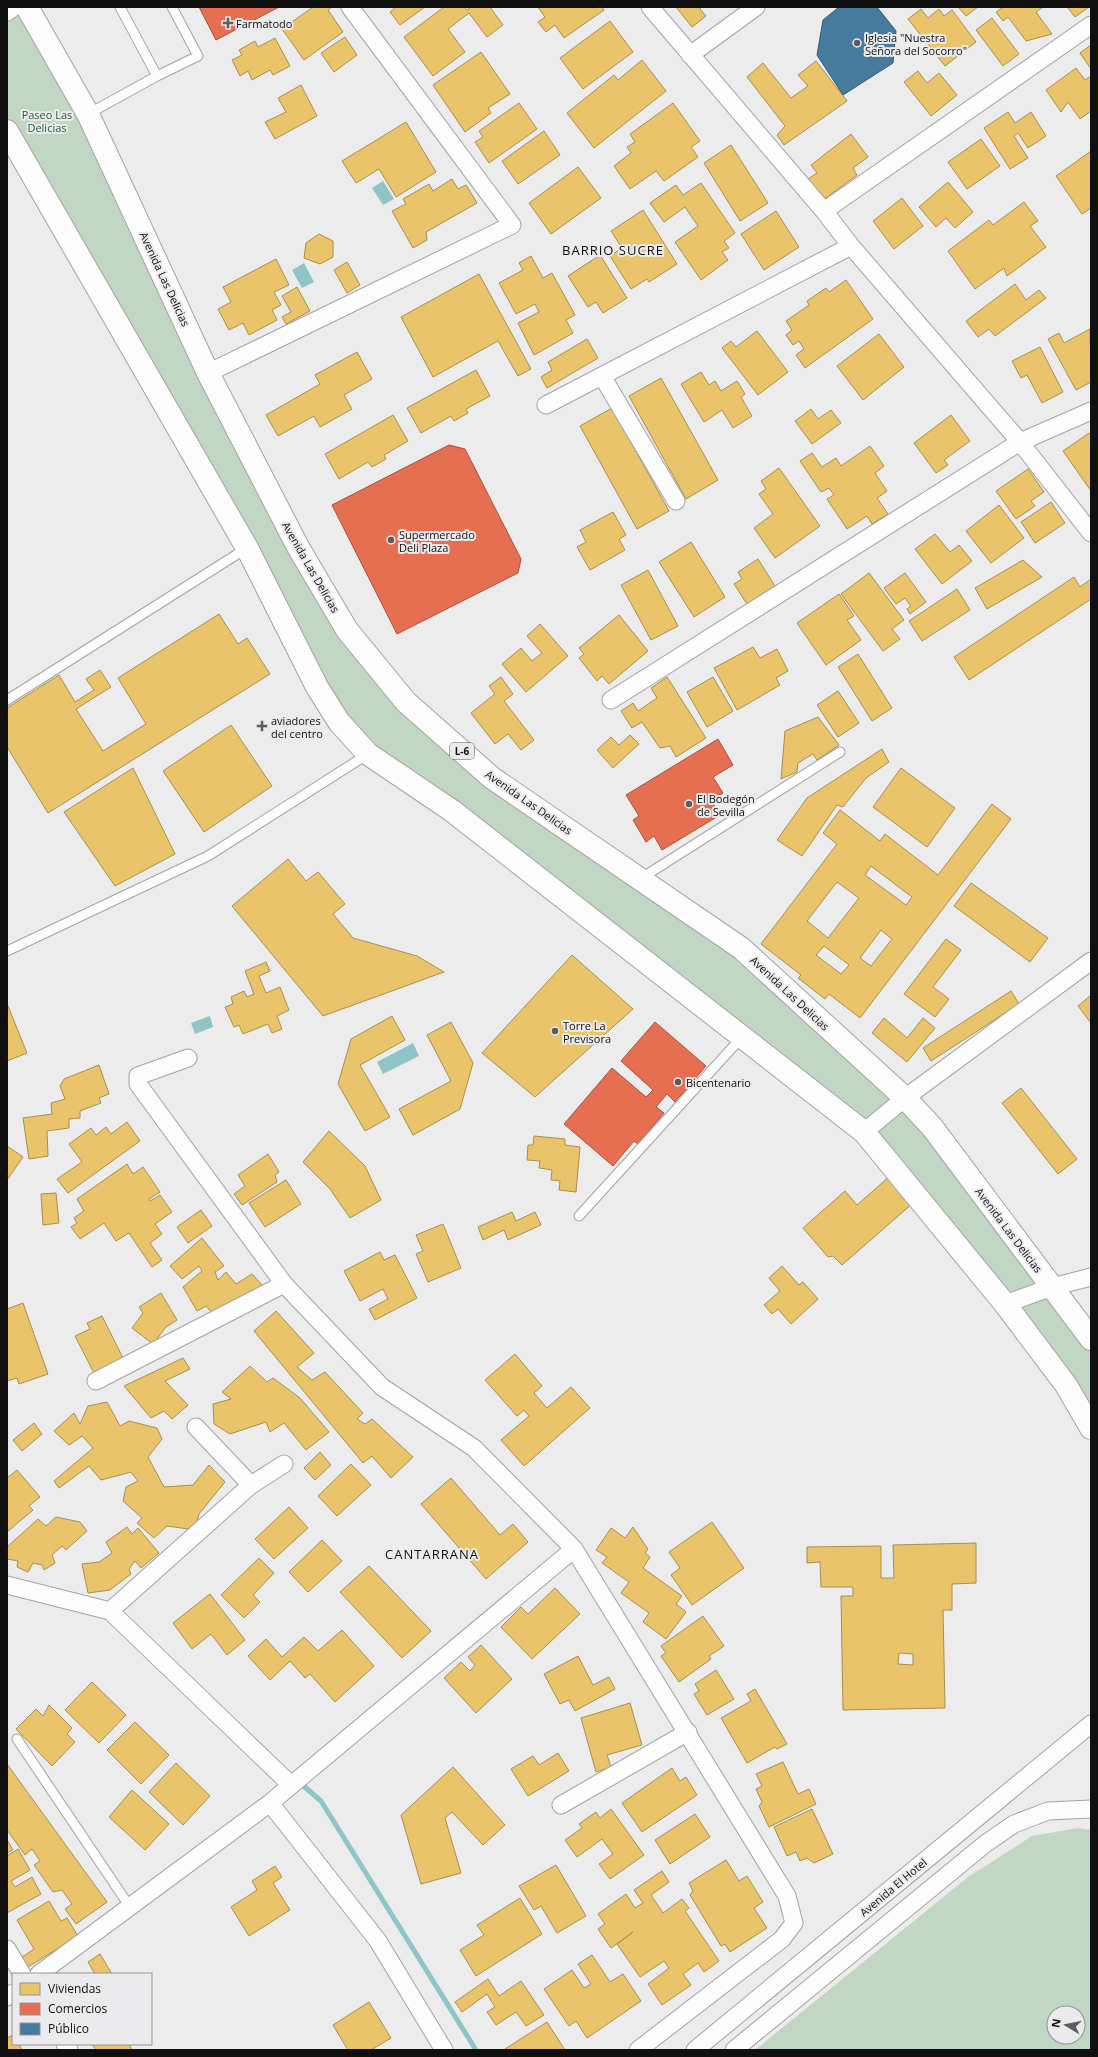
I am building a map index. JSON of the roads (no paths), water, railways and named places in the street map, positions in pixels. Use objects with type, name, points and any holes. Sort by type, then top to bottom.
[{"type":"main road","name":"Avenida Las Delicias","points":[[27,7],[88,114],[208,374],[298,546],[347,630],[406,702],[492,778],[741,948],[905,1098],[932,1127],[1091,1339]]},
{"type":"main road","points":[[7,131],[247,548],[317,687],[339,722],[368,754],[451,810],[864,1132],[1005,1304],[1066,1385],[1091,1428]]},
{"type":"street","points":[[7,12],[14,7]]},
{"type":"street","points":[[208,374],[512,225],[350,7]]},
{"type":"street","points":[[650,7],[824,211],[851,246],[1020,442],[1091,532]]},
{"type":"street","points":[[690,55],[756,7]]},
{"type":"street","points":[[824,211],[1091,24]]},
{"type":"street","points":[[546,405],[851,246]]},
{"type":"street","points":[[602,376],[676,501]]},
{"type":"street","points":[[611,700],[1020,442],[1091,411]]},
{"type":"street","points":[[864,1132],[905,1098],[1091,961]]},
{"type":"street","points":[[188,1058],[138,1076],[138,1084],[284,1284],[382,1387],[474,1448],[574,1549],[788,1896],[794,1923],[782,1938],[638,2050]]},
{"type":"street","points":[[1005,1304],[1052,1287],[1091,1277]]},
{"type":"street","points":[[96,1381],[284,1284]]},
{"type":"street","points":[[196,1428],[251,1485]]},
{"type":"street","points":[[110,1611],[251,1485],[284,1464]]},
{"type":"street","points":[[40,1973],[270,1803],[574,1549]]},
{"type":"street","points":[[7,1585],[110,1611],[232,1729],[296,1782]]},
{"type":"street","name":"Avenida El Hotel","points":[[695,2050],[1091,1724]]},
{"type":"street","points":[[561,1805],[688,1732]]},
{"type":"street","points":[[270,1803],[378,1941],[444,2050]]},
{"type":"street","points":[[734,2050],[985,1844],[1008,1828],[1048,1811],[1091,1809]]},
{"type":"street","points":[[7,1949],[21,1973]]},
{"type":"lane","points":[[120,7],[157,76]]},
{"type":"lane","points":[[88,114],[157,76],[198,56],[172,7]]},
{"type":"lane","points":[[7,700],[247,548]]},
{"type":"lane","points":[[640,879],[840,752]]},
{"type":"lane","points":[[7,951],[208,856],[368,754]]},
{"type":"lane","points":[[580,1216],[742,1037]]},
{"type":"lane","points":[[17,1740],[130,1907]]},
{"type":"water","points":[[383,181],[394,199],[383,205],[372,188]]},
{"type":"water","points":[[304,263],[314,282],[302,288],[292,270]]},
{"type":"water","points":[[210,1016],[213,1027],[195,1034],[191,1023]]},
{"type":"water","points":[[413,1043],[419,1056],[383,1074],[377,1062]]},
{"type":"waterway","points":[[299,1782],[321,1801],[476,2050]]},
{"type":"place","name":"Farmatodo","points":[[228,23]]},
{"type":"place","name":"Iglesia \"Nuestra Señora del Socorro\"","points":[[857,43]]},
{"type":"place","name":"Supermercado Deli Plaza","points":[[391,540]]},
{"type":"place","name":"aviadores del centro","points":[[262,726]]},
{"type":"place","name":"El Bodegón de Sevilla","points":[[689,804]]},
{"type":"place","name":"Torre La Previsora","points":[[555,1031]]},
{"type":"place","name":"Bicentenario","points":[[678,1082]]},
{"type":"district","name":"BARRIO SUCRE","points":[[613,250]]},
{"type":"district","name":"CANTARRANA","points":[[432,1554]]},
{"type":"park label","name":"Paseo Las Delicias","points":[[47,120]]}]
